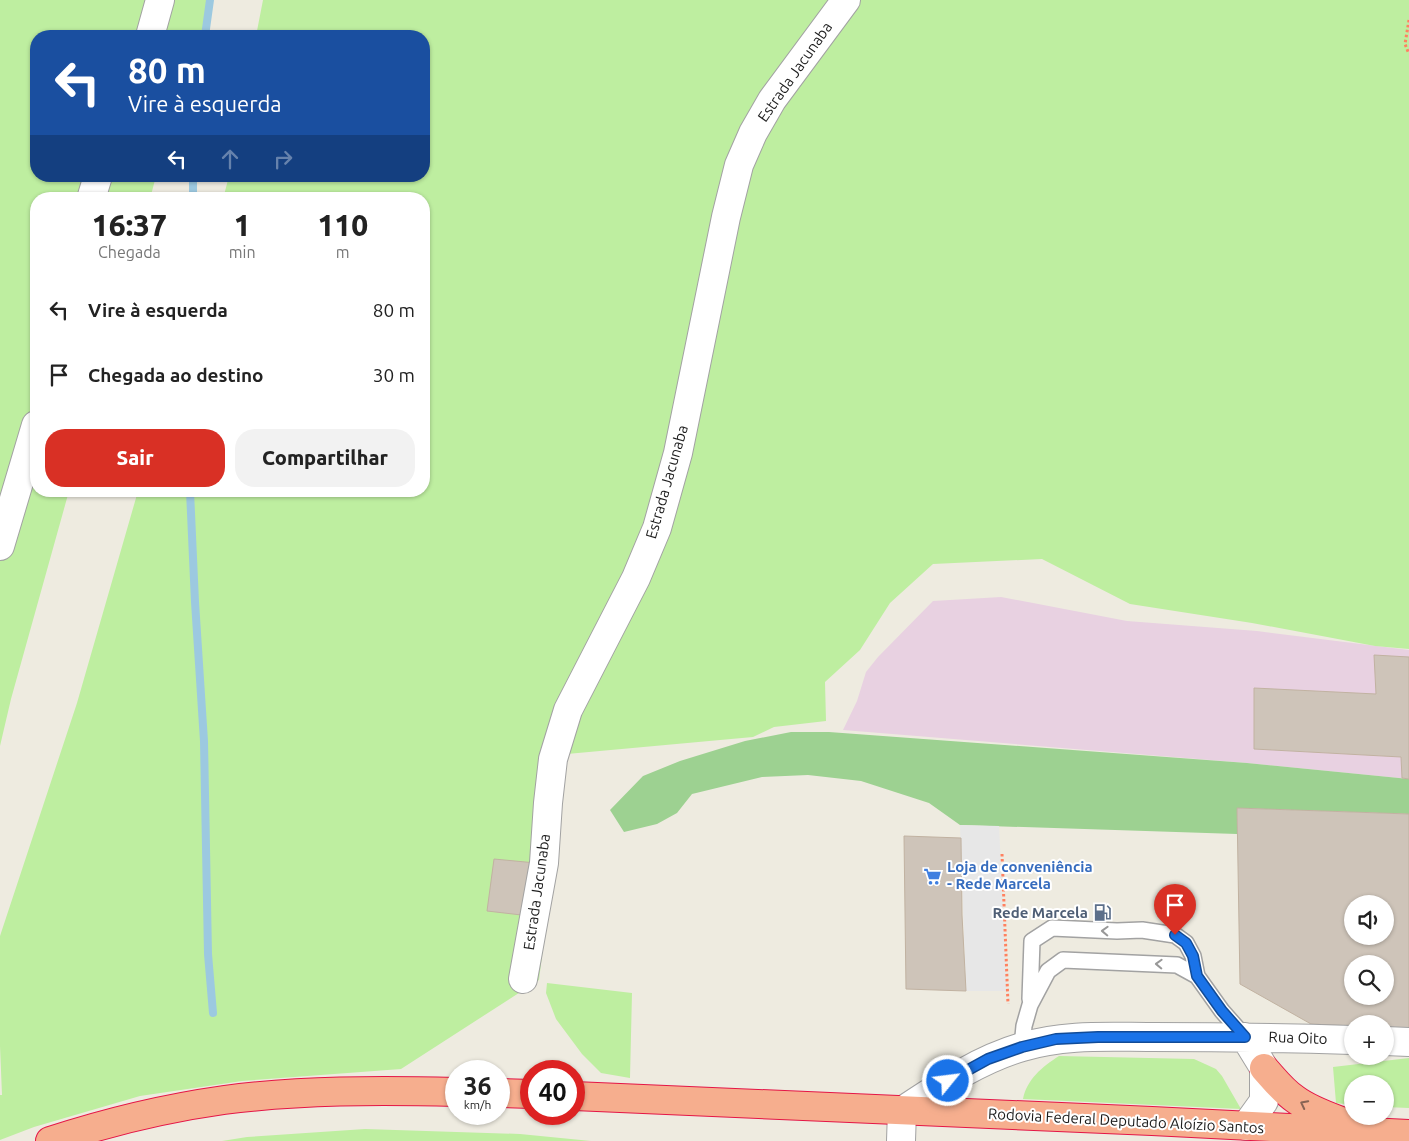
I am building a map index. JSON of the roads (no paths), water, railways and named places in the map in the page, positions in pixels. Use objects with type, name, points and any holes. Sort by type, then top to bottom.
[{"type":"highway","points":[[1264,1068],[1296,1100],[1364,1131]]},
{"type":"highway","points":[[50,1141],[117,1122],[224,1100],[281,1094],[349,1091],[445,1092]]},
{"type":"highway","name":"Rodovia Federal Deputado Aloízio Santos","points":[[585,1097],[1409,1134]]},
{"type":"street","points":[[152,30],[160,0]]},
{"type":"street","name":"Estrada Jacunaba","points":[[523,979],[544,863],[553,759],[568,710],[636,578],[657,528],[678,453],[726,217],[739,165],[753,133],[772,100],[846,0]]},
{"type":"street","points":[[0,546],[30,445]]},
{"type":"street","name":"Rua Oito","points":[[902,1111],[948,1081],[988,1059],[1022,1047],[1056,1039],[1098,1037],[1245,1037],[1344,1040]]},
{"type":"street","points":[[1245,1037],[1264,1068],[1264,1100],[1246,1126]]},
{"type":"street","points":[[1394,1042],[1409,1042]]},
{"type":"street","points":[[902,1111],[902,1141]]},
{"type":"lane","points":[[1030,1005],[1032,940],[1052,928],[1117,931],[1142,930],[1175,935],[1186,943],[1193,956],[1197,976],[1222,1011],[1245,1037]]},
{"type":"lane","points":[[1022,1047],[1024,1026],[1030,1005],[1048,970],[1063,960],[1177,965],[1197,976]]},
{"type":"waterway","points":[[206,30],[210,0]]},
{"type":"waterway","points":[[193,182],[193,192]]},
{"type":"waterway","points":[[190,497],[204,741],[208,954],[213,1013]]},
{"type":"place","name":"Loja de conveniência - Rede Marcela","points":[[933,876]]},
{"type":"place","name":"Rede Marcela","points":[[1102,913]]}]
